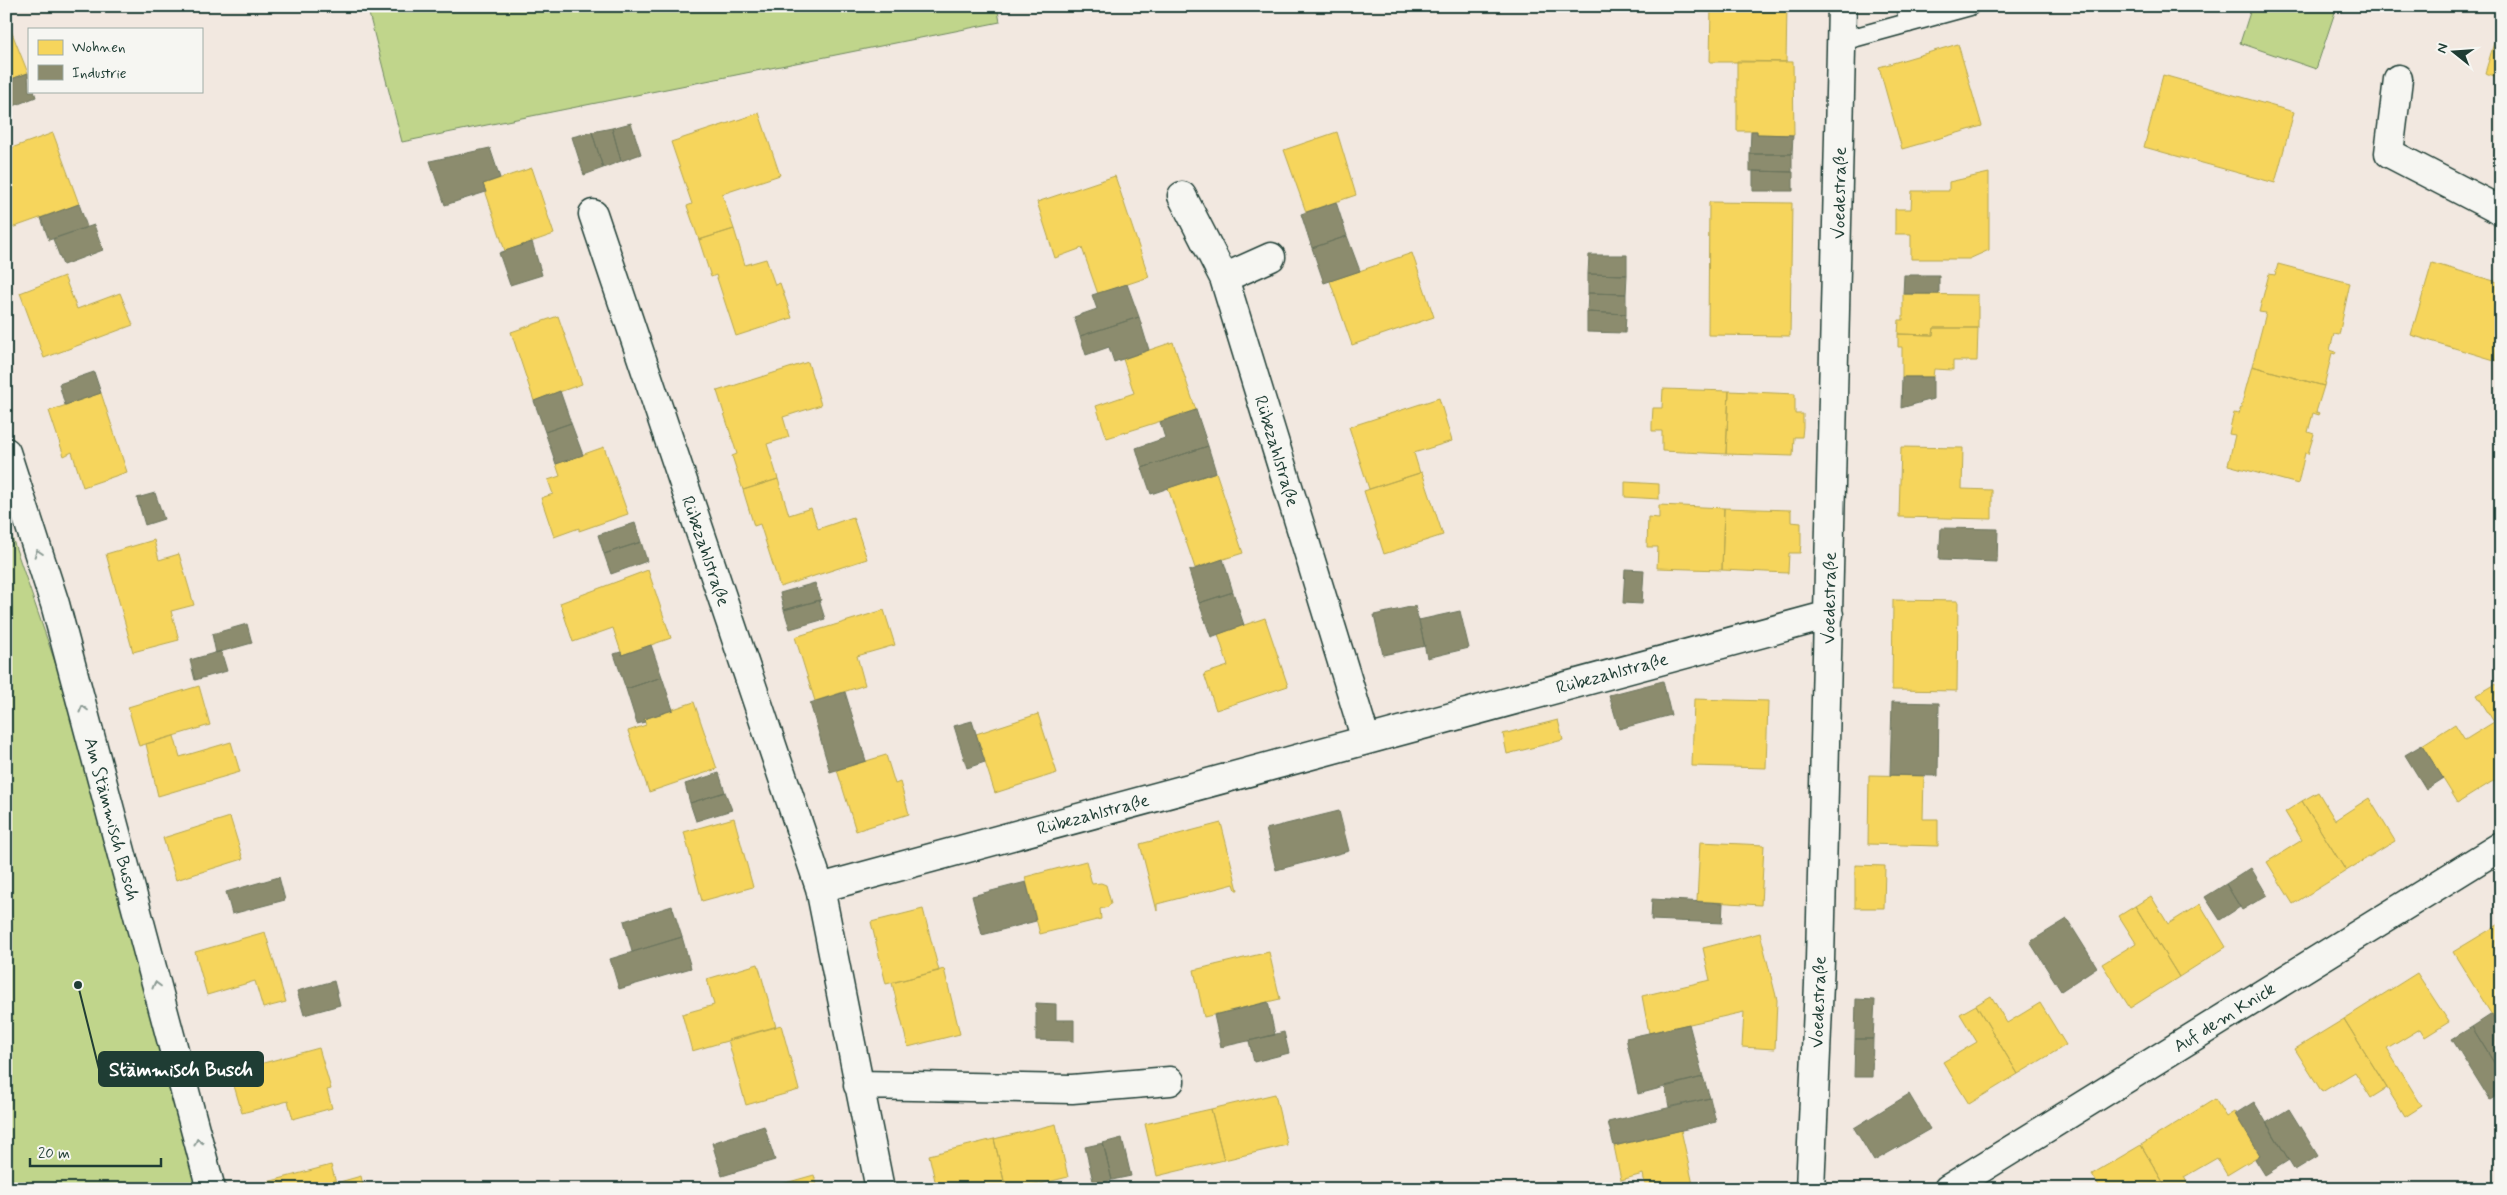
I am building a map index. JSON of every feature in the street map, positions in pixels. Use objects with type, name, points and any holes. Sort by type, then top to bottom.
[{"type":"street","name":"Voedestraße","points":[[1810,1189],[1820,970],[1842,6]]},
{"type":"street","points":[[2398,79],[2390,153],[2501,211]]},
{"type":"street","name":"Rübezahlstraße","points":[[1182,196],[1224,278],[1366,740]]},
{"type":"street","name":"Rübezahlstraße","points":[[593,214],[820,888],[880,1189]]},
{"type":"street","points":[[1224,278],[1271,257]]},
{"type":"street","name":"Am Stämmisch Busch","points":[[6,452],[55,604],[210,1189]]},
{"type":"street","name":"Rübezahlstraße","points":[[820,888],[1829,615]]},
{"type":"street","name":"Auf dem Knick","points":[[1948,1189],[2501,846]]},
{"type":"street","points":[[858,1085],[1072,1089],[1170,1081]]},
{"type":"lane","points":[[1842,41],[1907,15],[1970,6]]},
{"type":"green space","points":[[367,6],[997,6],[1000,22],[402,142]]},
{"type":"green space","points":[[2252,6],[2337,6],[2316,69],[2240,43]]},
{"type":"green space","points":[[6,520],[96,781],[204,1189],[6,1189]]},
{"type":"building: Wohnen","points":[[1711,6],[1787,6],[1786,62],[1710,62]]},
{"type":"building: Wohnen","points":[[6,18],[28,73],[6,81]]},
{"type":"building: Wohnen","points":[[2501,20],[2501,78],[2485,73]]},
{"type":"building: Wohnen","points":[[1958,44],[1982,126],[1902,149],[1879,67]]},
{"type":"building: Wohnen","points":[[1737,61],[1793,62],[1794,135],[1757,134],[1757,131],[1737,131]]},
{"type":"building: Wohnen","points":[[2163,75],[2294,112],[2275,183],[2144,147]]},
{"type":"building: Wohnen","points":[[759,113],[780,175],[722,194],[734,229],[699,240],[687,206],[692,204],[671,142]]},
{"type":"building: Wohnen","points":[[1337,132],[1356,195],[1306,212],[1284,150]]},
{"type":"building: Wohnen","points":[[53,133],[79,204],[6,230],[6,150]]},
{"type":"building: Wohnen","points":[[532,168],[554,234],[505,251],[483,184]]},
{"type":"building: Wohnen","points":[[1989,173],[1989,250],[1969,259],[1911,259],[1911,234],[1895,234],[1895,209],[1911,209],[1912,191],[1949,191],[1949,182]]},
{"type":"building: Wohnen","points":[[1115,176],[1149,277],[1098,294],[1082,248],[1055,258],[1037,202]]},
{"type":"building: Wohnen","points":[[1709,202],[1792,203],[1790,336],[1708,335]]},
{"type":"building: Wohnen","points":[[734,229],[745,265],[766,259],[775,285],[780,283],[792,318],[736,336],[716,275],[711,277],[699,240]]},
{"type":"building: Wohnen","points":[[1412,253],[1434,317],[1352,345],[1330,281]]},
{"type":"building: Wohnen","points":[[2432,263],[2501,283],[2501,362],[2411,335]]},
{"type":"building: Wohnen","points":[[2278,264],[2350,283],[2339,335],[2334,334],[2330,350],[2336,352],[2335,354],[2332,353],[2324,386],[2252,366],[2266,313],[2259,312],[2269,274],[2275,275]]},
{"type":"building: Wohnen","points":[[64,276],[77,309],[120,293],[133,325],[44,358],[20,293]]},
{"type":"building: Wohnen","points":[[1903,294],[1978,295],[1978,328],[1934,328],[1933,335],[1898,334],[1899,320],[1903,320]]},
{"type":"building: Wohnen","points":[[558,316],[582,384],[534,401],[511,332]]},
{"type":"building: Wohnen","points":[[1934,328],[1978,328],[1977,361],[1953,361],[1953,370],[1934,369],[1933,377],[1902,377],[1902,347],[1898,347],[1898,334],[1933,335]]},
{"type":"building: Wohnen","points":[[1173,342],[1196,410],[1107,438],[1096,406],[1134,393],[1123,359]]},
{"type":"building: Wohnen","points":[[808,362],[821,405],[783,417],[789,437],[767,444],[778,479],[743,490],[732,456],[737,454],[717,391]]},
{"type":"building: Wohnen","points":[[2252,366],[2324,386],[2316,412],[2320,413],[2319,415],[2313,413],[2308,432],[2314,434],[2308,454],[2305,453],[2298,484],[2228,465],[2235,435],[2229,434],[2231,424],[2234,413],[2239,414]]},
{"type":"building: Wohnen","points":[[1663,389],[1729,391],[1726,454],[1662,451],[1662,431],[1652,431],[1652,424],[1653,408],[1662,408]]},
{"type":"building: Wohnen","points":[[1729,391],[1795,394],[1795,414],[1803,414],[1803,427],[1802,437],[1794,437],[1793,456],[1726,454]]},
{"type":"building: Wohnen","points":[[101,393],[127,472],[83,487],[72,452],[64,456],[49,411]]},
{"type":"building: Wohnen","points":[[1439,398],[1452,441],[1414,453],[1420,473],[1369,489],[1349,427]]},
{"type":"building: Wohnen","points":[[604,447],[628,514],[579,531],[579,528],[554,537],[541,498],[553,494],[548,480],[560,476],[556,464]]},
{"type":"building: Wohnen","points":[[1901,447],[1963,448],[1962,489],[1992,490],[1992,519],[1899,517]]},
{"type":"building: Wohnen","points":[[1216,472],[1243,553],[1195,568],[1168,488]]},
{"type":"building: Wohnen","points":[[1422,472],[1443,535],[1384,554],[1364,491]]},
{"type":"building: Wohnen","points":[[778,479],[789,515],[811,508],[818,529],[853,517],[867,559],[780,587],[760,524],[754,526],[743,490]]},
{"type":"building: Wohnen","points":[[1625,482],[1659,484],[1659,499],[1625,497]]},
{"type":"building: Wohnen","points":[[1659,505],[1724,508],[1722,570],[1657,568],[1658,547],[1647,547],[1648,517],[1659,518]]},
{"type":"building: Wohnen","points":[[1724,508],[1791,510],[1791,522],[1801,523],[1801,544],[1800,553],[1789,553],[1788,573],[1722,570]]},
{"type":"building: Wohnen","points":[[154,540],[159,560],[179,554],[194,605],[171,611],[179,640],[133,652],[106,554]]},
{"type":"building: Wohnen","points":[[648,570],[671,638],[622,655],[613,628],[573,642],[560,603]]},
{"type":"building: Wohnen","points":[[1893,600],[1958,601],[1957,691],[1892,690]]},
{"type":"building: Wohnen","points":[[884,610],[895,645],[857,656],[865,685],[815,701],[795,637]]},
{"type":"building: Wohnen","points":[[1265,618],[1288,686],[1216,710],[1204,674],[1228,666],[1218,634]]},
{"type":"building: Wohnen","points":[[2496,684],[2501,692],[2501,776],[2458,803],[2422,745],[2455,724],[2465,740],[2494,722],[2477,695]]},
{"type":"building: Wohnen","points":[[199,686],[210,725],[139,746],[128,707]]},
{"type":"building: Wohnen","points":[[1694,699],[1768,701],[1766,768],[1692,766]]},
{"type":"building: Wohnen","points":[[694,702],[717,769],[649,792],[628,731],[646,725],[644,719]]},
{"type":"building: Wohnen","points":[[1038,714],[1057,773],[995,793],[976,734]]},
{"type":"building: Wohnen","points":[[1558,720],[1563,740],[1507,754],[1503,734]]},
{"type":"building: Wohnen","points":[[174,736],[180,757],[231,742],[240,772],[158,796],[146,744]]},
{"type":"building: Wohnen","points":[[886,755],[895,784],[900,782],[909,814],[856,831],[837,770]]},
{"type":"building: Wohnen","points":[[1869,775],[1924,776],[1923,819],[1938,819],[1938,846],[1868,844]]},
{"type":"building: Wohnen","points":[[2318,792],[2335,820],[2369,798],[2395,841],[2346,871],[2302,801]]},
{"type":"building: Wohnen","points":[[2302,801],[2346,871],[2293,904],[2267,862],[2302,840],[2285,812]]},
{"type":"building: Wohnen","points":[[230,817],[243,859],[176,880],[163,838]]},
{"type":"building: Wohnen","points":[[734,818],[753,887],[702,901],[684,832]]},
{"type":"building: Wohnen","points":[[1221,823],[1238,890],[1236,890],[1234,884],[1157,904],[1157,911],[1140,844]]},
{"type":"building: Wohnen","points":[[1700,842],[1764,845],[1761,905],[1697,901]]},
{"type":"building: Wohnen","points":[[1086,861],[1092,884],[1101,883],[1106,885],[1111,903],[1108,907],[1100,909],[1101,919],[1040,934],[1025,877]]},
{"type":"building: Wohnen","points":[[1855,865],[1885,866],[1884,908],[1855,908]]},
{"type":"building: Wohnen","points":[[2151,896],[2168,924],[2200,904],[2226,947],[2179,977],[2135,906]]},
{"type":"building: Wohnen","points":[[2135,906],[2179,977],[2130,1008],[2102,964],[2136,943],[2119,916]]},
{"type":"building: Wohnen","points":[[923,909],[939,971],[886,984],[871,922]]},
{"type":"building: Wohnen","points":[[2501,923],[2501,1016],[2495,1020],[2453,952]]},
{"type":"building: Wohnen","points":[[265,932],[286,1002],[263,1008],[255,981],[207,995],[195,952]]},
{"type":"building: Wohnen","points":[[1760,933],[1777,1000],[1775,1049],[1742,1047],[1744,1012],[1649,1033],[1642,996],[1710,980],[1703,948]]},
{"type":"building: Wohnen","points":[[1269,952],[1280,999],[1204,1017],[1194,970]]},
{"type":"building: Wohnen","points":[[758,964],[776,1027],[692,1051],[682,1014],[714,1005],[707,979]]},
{"type":"building: Wohnen","points":[[944,969],[960,1034],[908,1047],[892,983]]},
{"type":"building: Wohnen","points":[[2417,973],[2449,1022],[2425,1037],[2420,1029],[2387,1049],[2422,1106],[2405,1117],[2344,1019]]},
{"type":"building: Wohnen","points":[[1991,996],[2007,1023],[2040,1003],[2066,1045],[2018,1074],[1976,1005]]},
{"type":"building: Wohnen","points":[[1976,1005],[2018,1074],[1969,1104],[1943,1062],[1977,1042],[1960,1014]]},
{"type":"building: Wohnen","points":[[2344,1019],[2387,1088],[2371,1098],[2355,1072],[2322,1092],[2295,1049]]},
{"type":"building: Wohnen","points":[[781,1025],[799,1090],[746,1105],[728,1040]]},
{"type":"building: Wohnen","points":[[319,1048],[331,1089],[327,1090],[332,1108],[293,1119],[288,1101],[242,1113],[230,1072]]},
{"type":"building: Wohnen","points":[[1275,1094],[1287,1145],[1224,1160],[1211,1109]]},
{"type":"building: Wohnen","points":[[2215,1099],[2226,1117],[2234,1112],[2260,1155],[2227,1175],[2217,1158],[2184,1177],[2191,1189],[2167,1189],[2141,1145]]},
{"type":"building: Wohnen","points":[[1211,1109],[1224,1160],[1157,1176],[1145,1124]]},
{"type":"building: Wohnen","points":[[1056,1124],[1068,1177],[1020,1189],[1006,1189],[994,1139]]},
{"type":"building: Wohnen","points":[[1681,1130],[1694,1189],[1646,1189],[1643,1174],[1621,1180],[1614,1146]]},
{"type":"building: Wohnen","points":[[994,1139],[1006,1189],[937,1189],[929,1155]]},
{"type":"building: Wohnen","points":[[2141,1145],[2167,1189],[2101,1189],[2092,1174]]},
{"type":"building: Wohnen","points":[[331,1165],[336,1183],[361,1176],[364,1189],[262,1189],[260,1184]]},
{"type":"building: Wohnen","points":[[814,1175],[818,1189],[764,1189]]},
{"type":"building: Industrie","points":[[28,73],[28,92],[34,92],[36,97],[6,109],[6,81]]},
{"type":"building: Industrie","points":[[631,123],[641,154],[621,161],[612,128]]},
{"type":"building: Industrie","points":[[612,128],[621,161],[603,168],[592,132]]},
{"type":"building: Industrie","points":[[1751,131],[1757,131],[1757,134],[1793,135],[1792,154],[1750,154]]},
{"type":"building: Industrie","points":[[592,132],[603,168],[584,175],[572,137]]},
{"type":"building: Industrie","points":[[490,148],[500,178],[483,184],[486,192],[445,205],[430,161]]},
{"type":"building: Industrie","points":[[1750,154],[1792,154],[1792,172],[1750,171]]},
{"type":"building: Industrie","points":[[1753,171],[1793,172],[1793,191],[1753,191]]},
{"type":"building: Industrie","points":[[1336,202],[1347,236],[1312,248],[1301,214]]},
{"type":"building: Industrie","points":[[79,204],[87,227],[49,240],[41,218]]},
{"type":"building: Industrie","points":[[94,225],[103,250],[63,265],[53,239]]},
{"type":"building: Industrie","points":[[1347,236],[1360,271],[1324,283],[1312,248]]},
{"type":"building: Industrie","points":[[532,242],[542,275],[510,285],[499,253]]},
{"type":"building: Industrie","points":[[1589,255],[1627,255],[1627,275],[1588,274]]},
{"type":"building: Industrie","points":[[1588,274],[1627,275],[1626,294],[1588,293]]},
{"type":"building: Industrie","points":[[1904,275],[1939,275],[1939,294],[1903,294]]},
{"type":"building: Industrie","points":[[1127,284],[1139,317],[1080,336],[1074,317],[1097,309],[1092,295]]},
{"type":"building: Industrie","points":[[1588,293],[1626,294],[1626,314],[1587,312]]},
{"type":"building: Industrie","points":[[1587,312],[1626,314],[1625,333],[1587,332]]},
{"type":"building: Industrie","points":[[1139,317],[1149,350],[1114,362],[1109,347],[1086,355],[1080,336]]},
{"type":"building: Industrie","points":[[94,372],[101,393],[65,405],[59,384]]},
{"type":"building: Industrie","points":[[1902,377],[1933,377],[1933,399],[1901,408]]},
{"type":"building: Industrie","points":[[560,391],[571,423],[545,432],[534,401]]},
{"type":"building: Industrie","points":[[1196,410],[1208,446],[1142,468],[1136,448],[1165,438],[1160,422]]},
{"type":"building: Industrie","points":[[571,423],[583,455],[556,464],[545,432]]},
{"type":"building: Industrie","points":[[1208,446],[1216,472],[1151,494],[1142,468]]},
{"type":"building: Industrie","points":[[155,493],[164,519],[145,525],[137,498]]},
{"type":"building: Industrie","points":[[635,523],[641,542],[604,554],[598,535]]},
{"type":"building: Industrie","points":[[1941,528],[1998,529],[1997,562],[1939,560]]},
{"type":"building: Industrie","points":[[641,542],[647,561],[611,574],[604,554]]},
{"type":"building: Industrie","points":[[1223,559],[1233,592],[1199,603],[1189,571]]},
{"type":"building: Industrie","points":[[1625,569],[1644,570],[1642,604],[1623,603]]},
{"type":"building: Industrie","points":[[815,583],[821,600],[784,610],[780,593]]},
{"type":"building: Industrie","points":[[1233,592],[1244,625],[1211,637],[1199,603]]},
{"type":"building: Industrie","points":[[819,600],[825,619],[790,629],[784,610]]},
{"type":"building: Industrie","points":[[1415,606],[1425,646],[1383,655],[1374,615]]},
{"type":"building: Industrie","points":[[1460,611],[1469,648],[1427,658],[1419,620]]},
{"type":"building: Industrie","points":[[247,624],[252,643],[216,653],[212,634]]},
{"type":"building: Industrie","points":[[651,645],[662,677],[626,689],[614,654],[621,652],[622,655]]},
{"type":"building: Industrie","points":[[221,651],[227,671],[195,680],[190,660]]},
{"type":"building: Industrie","points":[[662,677],[673,710],[644,719],[645,722],[637,724],[626,689]]},
{"type":"building: Industrie","points":[[1663,681],[1671,715],[1619,729],[1609,695]]},
{"type":"building: Industrie","points":[[845,692],[866,761],[830,772],[810,703]]},
{"type":"building: Industrie","points":[[1892,702],[1939,703],[1938,776],[1890,775]]},
{"type":"building: Industrie","points":[[972,721],[985,762],[967,768],[954,726]]},
{"type":"building: Industrie","points":[[2422,745],[2443,778],[2426,789],[2405,755]]},
{"type":"building: Industrie","points":[[719,773],[725,792],[690,803],[685,784]]},
{"type":"building: Industrie","points":[[725,792],[732,810],[696,821],[690,803]]},
{"type":"building: Industrie","points":[[1339,811],[1349,851],[1276,870],[1266,829]]},
{"type":"building: Industrie","points":[[2251,868],[2267,895],[2242,910],[2226,884]]},
{"type":"building: Industrie","points":[[279,877],[285,900],[232,914],[226,892]]},
{"type":"building: Industrie","points":[[1026,882],[1036,921],[982,935],[972,896]]},
{"type":"building: Industrie","points":[[2226,884],[2240,907],[2220,920],[2205,897]]},
{"type":"building: Industrie","points":[[1652,899],[1723,903],[1722,923],[1651,920]]},
{"type":"building: Industrie","points":[[672,906],[682,937],[632,952],[624,921]]},
{"type":"building: Industrie","points":[[2067,919],[2097,967],[2061,991],[2030,942]]},
{"type":"building: Industrie","points":[[682,937],[691,968],[619,989],[610,959]]},
{"type":"building: Industrie","points":[[334,981],[340,1005],[304,1015],[297,991]]},
{"type":"building: Industrie","points":[[1856,999],[1875,1000],[1873,1039],[1855,1039]]},
{"type":"building: Industrie","points":[[1268,1002],[1275,1035],[1221,1047],[1214,1015]]},
{"type":"building: Industrie","points":[[1036,1003],[1056,1004],[1056,1020],[1074,1020],[1074,1041],[1036,1040]]},
{"type":"building: Industrie","points":[[2492,1014],[2501,1029],[2501,1074],[2472,1027]]},
{"type":"building: Industrie","points":[[1689,1024],[1703,1077],[1638,1094],[1626,1038]]},
{"type":"building: Industrie","points":[[2472,1027],[2501,1074],[2501,1093],[2490,1100],[2452,1039]]},
{"type":"building: Industrie","points":[[1284,1032],[1289,1053],[1254,1062],[1249,1041]]},
{"type":"building: Industrie","points":[[1855,1039],[1873,1039],[1872,1077],[1854,1077]]},
{"type":"building: Industrie","points":[[1703,1077],[1710,1098],[1669,1107],[1665,1086]]},
{"type":"building: Industrie","points":[[1909,1094],[1930,1129],[1874,1161],[1854,1128]]},
{"type":"building: Industrie","points":[[1710,1098],[1716,1122],[1614,1146],[1608,1122]]},
{"type":"building: Industrie","points":[[2254,1102],[2289,1160],[2265,1175],[2255,1159],[2260,1155],[2235,1114]]},
{"type":"building: Industrie","points":[[2289,1109],[2318,1156],[2295,1170],[2266,1123]]},
{"type":"building: Industrie","points":[[764,1126],[775,1160],[722,1176],[712,1143]]},
{"type":"building: Industrie","points":[[1122,1138],[1131,1176],[1112,1180],[1103,1143]]},
{"type":"building: Industrie","points":[[1103,1143],[1112,1180],[1094,1185],[1085,1147]]},
{"type":"place","name":"Stämmisch Busch","points":[[78,985]]}]
